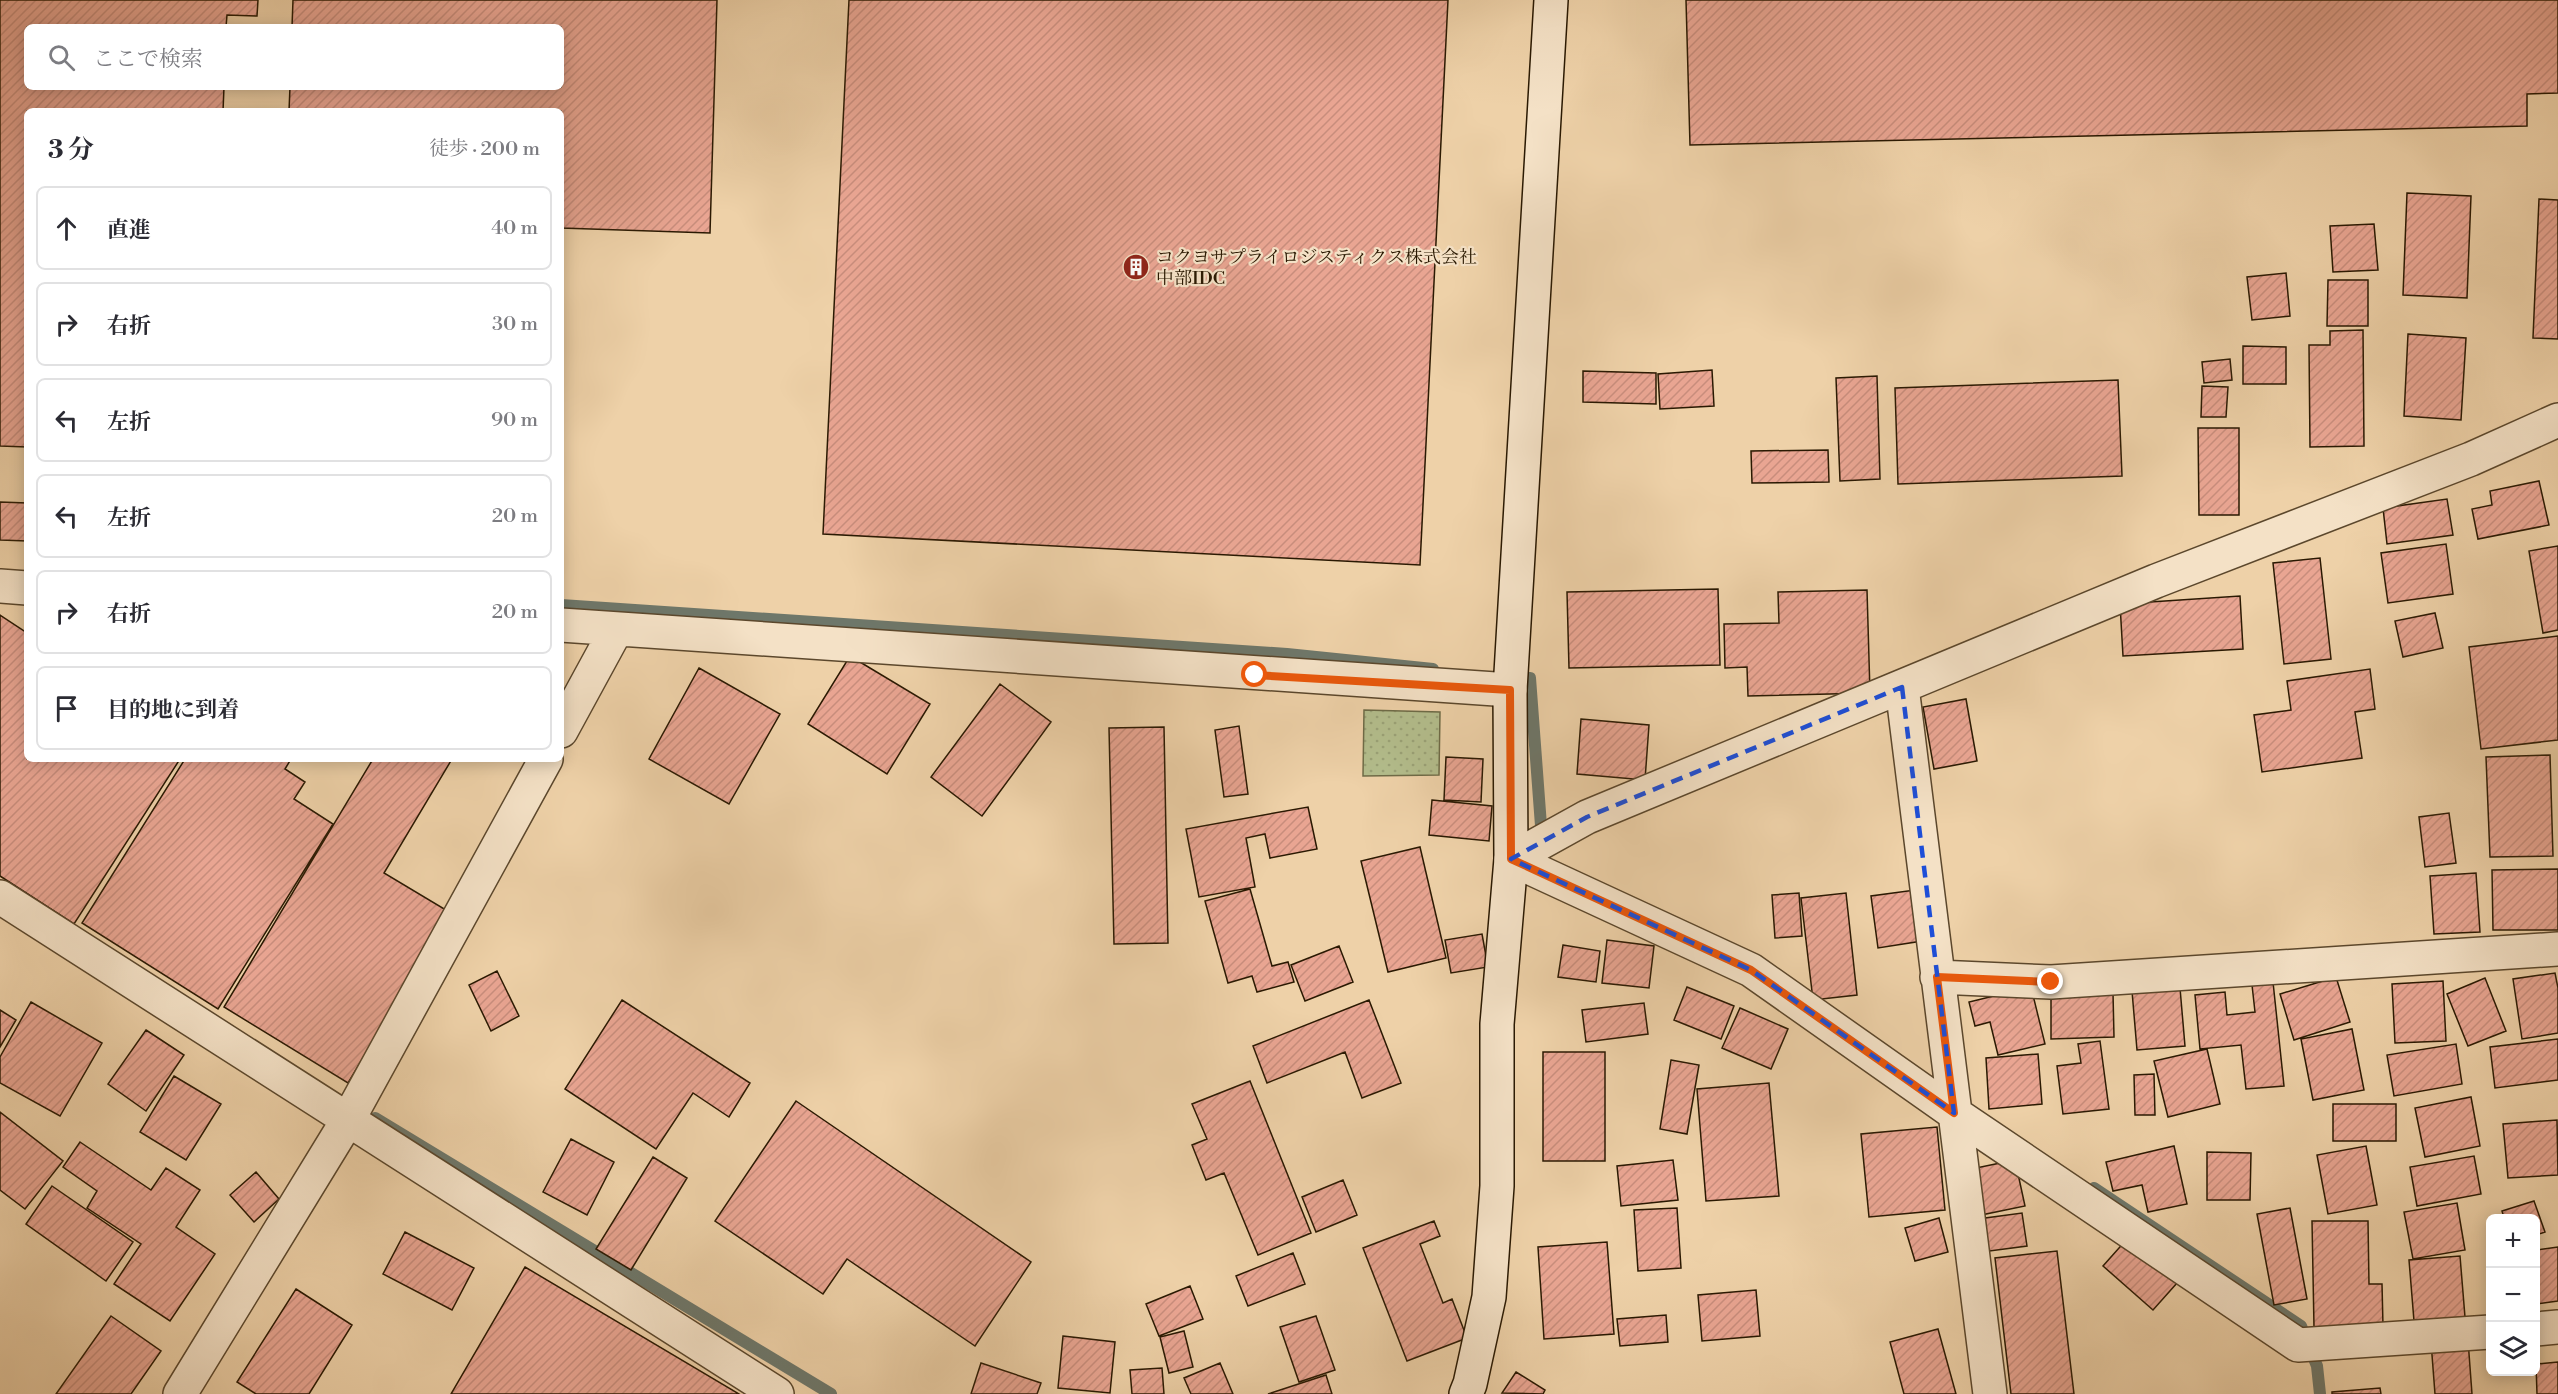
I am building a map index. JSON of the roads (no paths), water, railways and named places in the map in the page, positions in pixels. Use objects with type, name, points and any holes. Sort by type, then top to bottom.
[{"type":"street","points":[[1466,1394],[1489,1298],[1497,1186],[1497,1024],[1511,859],[1510,690],[1551,0]]},
{"type":"street","points":[[1511,859],[1587,817],[2156,581],[2471,459],[2558,420]]},
{"type":"street","points":[[0,586],[24,588]]},
{"type":"street","points":[[564,625],[1510,690]]},
{"type":"street","points":[[564,725],[616,630]]},
{"type":"street","points":[[1902,687],[1990,1394]]},
{"type":"street","points":[[180,1394],[349,1118],[544,762]]},
{"type":"street","points":[[1511,859],[1751,970],[1954,1113],[2298,1345],[2486,1332]]},
{"type":"street","points":[[0,897],[349,1118],[777,1394]]},
{"type":"street","points":[[1937,977],[2051,982],[2558,949]]},
{"type":"street","points":[[2540,1329],[2558,1327]]},
{"type":"waterway","points":[[564,605],[1287,654],[1433,669]]},
{"type":"waterway","points":[[1513,677],[1530,678],[1542,839]]},
{"type":"waterway","points":[[375,1118],[831,1394]]},
{"type":"waterway","points":[[2094,1188],[2301,1326],[2317,1366],[2320,1394]]},
{"type":"place","name":"コクヨサプライロジスティクス株式会社 中部IDC","points":[[1136,267]]}]
